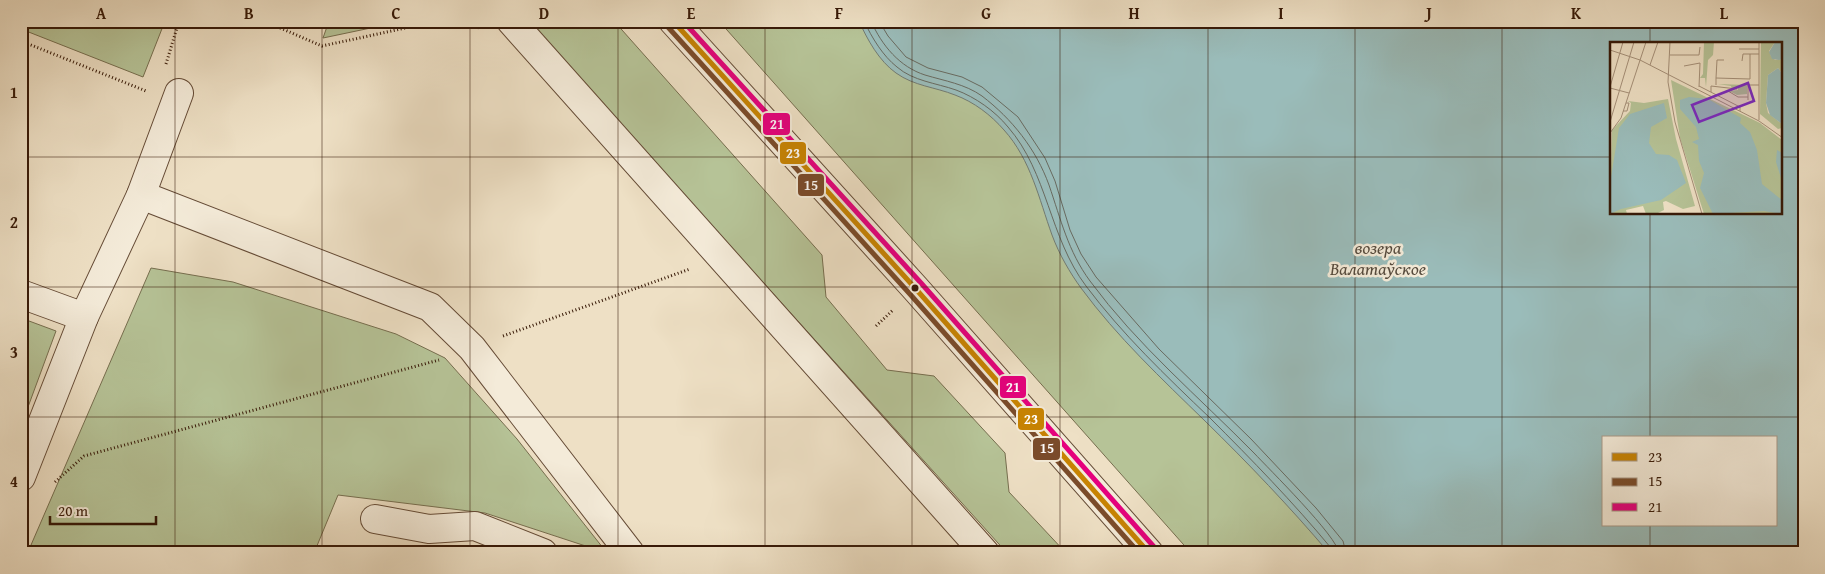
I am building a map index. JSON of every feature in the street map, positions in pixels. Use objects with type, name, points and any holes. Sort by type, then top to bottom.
[{"type":"street","points":[[511,21],[985,553]]},
{"type":"street","points":[[673,21],[915,288],[1149,553]]},
{"type":"street","points":[[21,477],[84,317],[141,195],[179,93]]},
{"type":"street","points":[[141,195],[430,307],[472,348],[630,553]]},
{"type":"street","points":[[21,294],[84,317]]},
{"type":"street","points":[[375,519],[429,529],[475,526],[543,553]]},
{"type":"path","points":[[264,21],[322,46],[438,21]]},
{"type":"path","points":[[21,41],[148,92]]},
{"type":"path","points":[[49,488],[84,456],[445,358],[692,268]]},
{"type":"green space","points":[[21,21],[165,21],[143,77],[21,29]]},
{"type":"green space","points":[[329,21],[404,21],[323,38]]},
{"type":"green space","points":[[531,21],[614,21],[822,255],[826,297],[887,370],[934,376],[1005,453],[1009,492],[1066,553],[1007,553],[531,25]]},
{"type":"green space","name":"возера Валатаўское","points":[[719,21],[1804,21],[1804,553],[1191,553]]},
{"type":"green space","points":[[151,268],[233,282],[396,334],[445,358],[517,439],[607,553],[485,513],[338,495],[314,553],[50,553],[31,545]]},
{"type":"green space","points":[[21,318],[56,331],[21,426]]},
{"type":"water","name":"возера Валатаўское","points":[[859,21],[1804,21],[1804,553],[1329,553],[1253,469],[1125,341],[1081,288],[1065,263],[1055,242],[1028,167],[1004,130],[988,114],[969,101],[910,81],[896,73],[879,56]]},
{"type":"transit line","name":"23","points":[[673,21],[915,288],[1149,553]]},
{"type":"transit line","name":"21","points":[[683,21],[921,283],[1155,548]]},
{"type":"transit line","name":"15","points":[[667,26],[909,293],[1139,553]]}]
